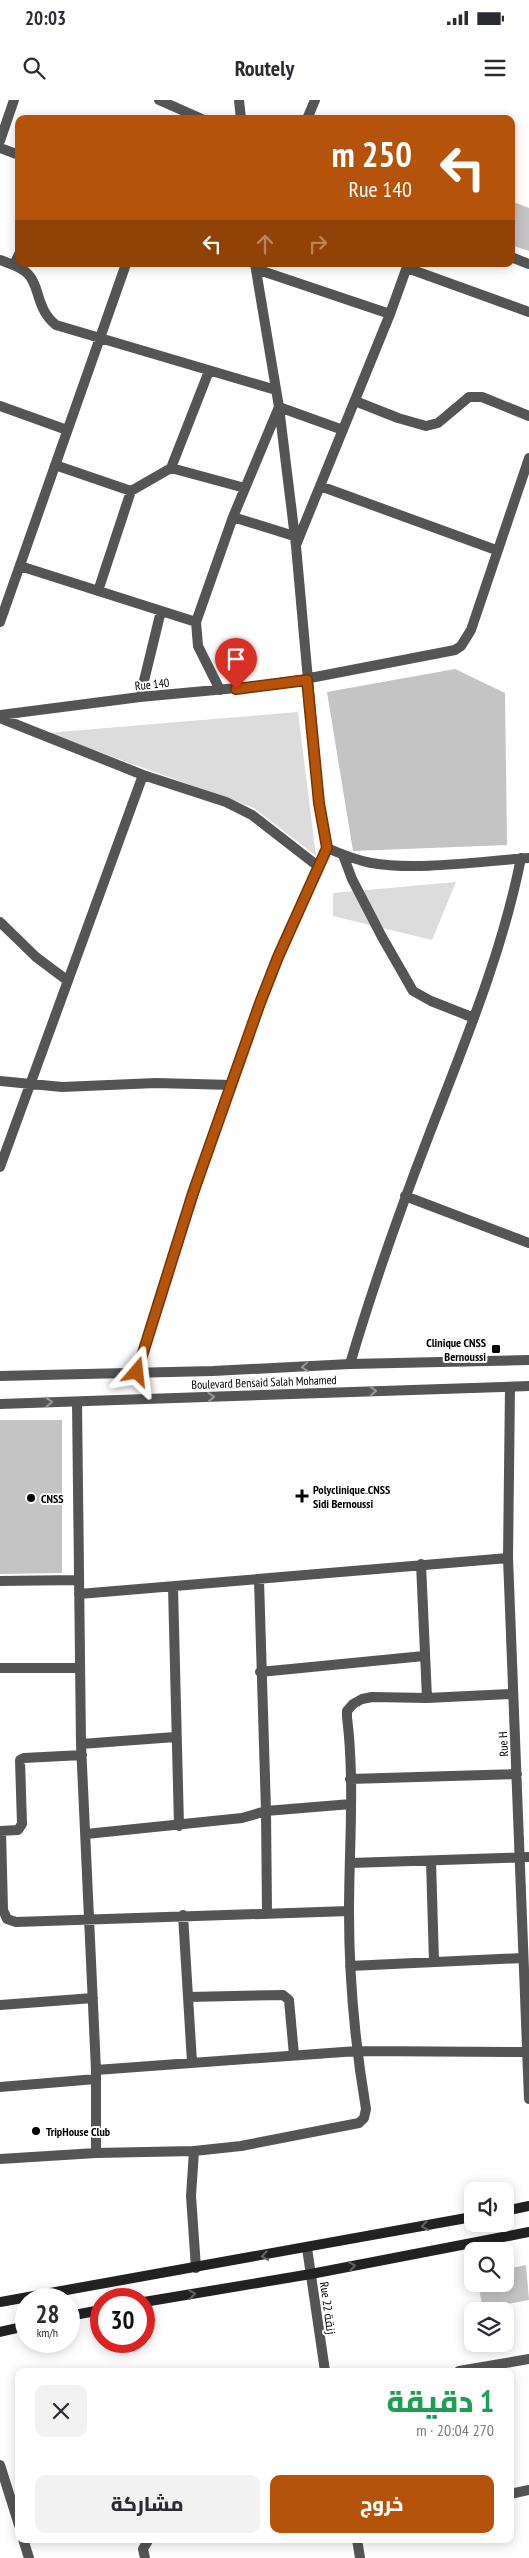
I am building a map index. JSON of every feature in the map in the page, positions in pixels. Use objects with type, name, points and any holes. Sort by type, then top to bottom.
[{"type":"main road","points":[[514,2209],[529,2206]]},
{"type":"main road","points":[[0,2302],[464,2219]]},
{"type":"main road","points":[[155,2300],[311,2274],[529,2232]]},
{"type":"main road","points":[[0,2332],[15,2329]]},
{"type":"street","points":[[0,141],[14,100]]},
{"type":"street","points":[[159,100],[193,115]]},
{"type":"street","points":[[239,100],[241,115]]},
{"type":"street","points":[[309,115],[315,100]]},
{"type":"street","points":[[0,148],[15,154]]},
{"type":"street","points":[[515,259],[529,264]]},
{"type":"street","points":[[0,260],[14,265]]},
{"type":"street","points":[[17,267],[30,275],[46,317],[56,325],[276,390]]},
{"type":"street","points":[[0,622],[98,338],[125,267]]},
{"type":"street","points":[[137,1372],[193,1193],[278,957],[327,848],[319,803],[295,541],[276,390],[256,267],[390,314]]},
{"type":"street","points":[[295,541],[355,401],[407,267]]},
{"type":"street","points":[[410,267],[529,312]]},
{"type":"street","points":[[98,591],[131,491],[171,468],[209,371]]},
{"type":"street","points":[[355,401],[426,426],[438,423],[468,397],[482,397],[529,416]]},
{"type":"street","points":[[0,406],[67,430]]},
{"type":"street","points":[[278,407],[343,430]]},
{"type":"street","points":[[220,690],[198,646],[196,622],[233,517],[278,407]]},
{"type":"street","name":"Rue 140","points":[[0,716],[140,697],[307,680],[435,655],[461,646],[471,630],[496,550],[529,458]]},
{"type":"street","points":[[55,465],[131,491]]},
{"type":"street","points":[[171,468],[245,488]]},
{"type":"street","points":[[320,486],[496,550]]},
{"type":"street","points":[[233,517],[295,541]]},
{"type":"street","points":[[20,566],[196,622]]},
{"type":"street","points":[[140,697],[161,611]]},
{"type":"street","points":[[0,716],[143,775],[226,802],[252,814],[319,867]]},
{"type":"street","points":[[0,1167],[143,775]]},
{"type":"street","points":[[327,848],[343,855],[384,864],[443,864],[525,858],[507,920],[474,1018],[406,1196],[350,1364]]},
{"type":"street","points":[[343,855],[352,879],[413,991],[431,1001],[474,1018]]},
{"type":"street","points":[[0,922],[36,957],[68,981]]},
{"type":"street","points":[[0,1080],[31,1085],[68,1087],[165,1083],[232,1085]]},
{"type":"street","points":[[406,1196],[529,1243]]},
{"type":"street","name":"Boulevard Bensaid Salah Mohamed","points":[[0,1376],[529,1360]]},
{"type":"street","name":"Boulevard Bensaid Salah Mohamed","points":[[0,1404],[529,1386]]},
{"type":"street","name":"Rue H","points":[[510,1387],[508,1558],[512,1694],[525,1857],[526,1923],[523,1958],[529,2100]]},
{"type":"street","points":[[77,1402],[78,1580],[82,1756],[96,2075],[96,2153]]},
{"type":"street","points":[[79,1594],[508,1558]]},
{"type":"street","points":[[421,1564],[427,1698]]},
{"type":"street","points":[[0,1581],[78,1580]]},
{"type":"street","points":[[259,1580],[260,1672],[266,1811],[266,1912]]},
{"type":"street","points":[[173,1587],[178,1826]]},
{"type":"street","points":[[260,1672],[424,1656]]},
{"type":"street","points":[[0,1668],[80,1668]]},
{"type":"street","points":[[0,2159],[96,2153],[194,2151],[241,2146],[359,2123],[364,2118],[366,2109],[356,2051],[350,1966],[351,1804],[347,1717],[350,1706],[362,1699],[372,1697],[427,1698],[512,1694]]},
{"type":"street","points":[[82,1744],[175,1738]]},
{"type":"street","points":[[82,1756],[24,1758],[20,1760],[22,1824],[18,1830],[0,1831],[1,1910],[7,1919],[16,1922],[266,1912],[349,1911]]},
{"type":"street","points":[[350,1779],[517,1774]]},
{"type":"street","points":[[86,1834],[242,1818],[266,1811],[351,1804]]},
{"type":"street","points":[[351,1863],[525,1857]]},
{"type":"street","points":[[431,1860],[434,1962]]},
{"type":"street","points":[[184,1915],[192,2062]]},
{"type":"street","points":[[350,1966],[523,1958]]},
{"type":"street","points":[[188,1996],[283,1995],[289,2000],[294,2055]]},
{"type":"street","points":[[0,2006],[93,1998]]},
{"type":"street","points":[[0,2087],[192,2062],[294,2055],[356,2051],[526,2052]]},
{"type":"street","points":[[194,2151],[191,2196],[196,2268]]},
{"type":"street","name":"Rue 22 زنقة","points":[[307,2248],[325,2368]]},
{"type":"street","points":[[476,2368],[529,2359]]},
{"type":"street","points":[[0,2465],[15,2512]]},
{"type":"street","points":[[514,2493],[529,2490]]},
{"type":"street","points":[[24,2543],[29,2558]]},
{"type":"street","points":[[145,2558],[143,2548],[146,2543]]},
{"type":"street","points":[[358,2543],[360,2558]]},
{"type":"shaded area","points":[[298,712],[316,856],[254,808],[47,733]]},
{"type":"shaded area","points":[[456,882],[432,940],[333,916],[333,893]]},
{"type":"building","points":[[515,203],[529,208],[529,251],[515,246]]},
{"type":"building","points":[[455,669],[505,693],[507,845],[353,851],[327,692]]},
{"type":"building","name":"CNSS","points":[[0,1420],[62,1420],[62,1573],[0,1574]]},
{"type":"building","points":[[526,2265],[529,2300],[514,2303],[482,2302],[480,2292],[514,2292],[514,2267]]},
{"type":"place","name":"Clinique CNSS Bernoussi","points":[[496,1349]]},
{"type":"place","name":"Polyclinique ِCNSS Sidi Bernoussi","points":[[302,1496]]},
{"type":"place","name":"CNSS","points":[[31,1498]]},
{"type":"place","name":"TripHouse Club","points":[[36,2131]]},
{"type":"route","points":[[137,1372],[193,1193],[260,1003],[278,957],[327,848],[319,803],[307,680],[236,689]]}]
